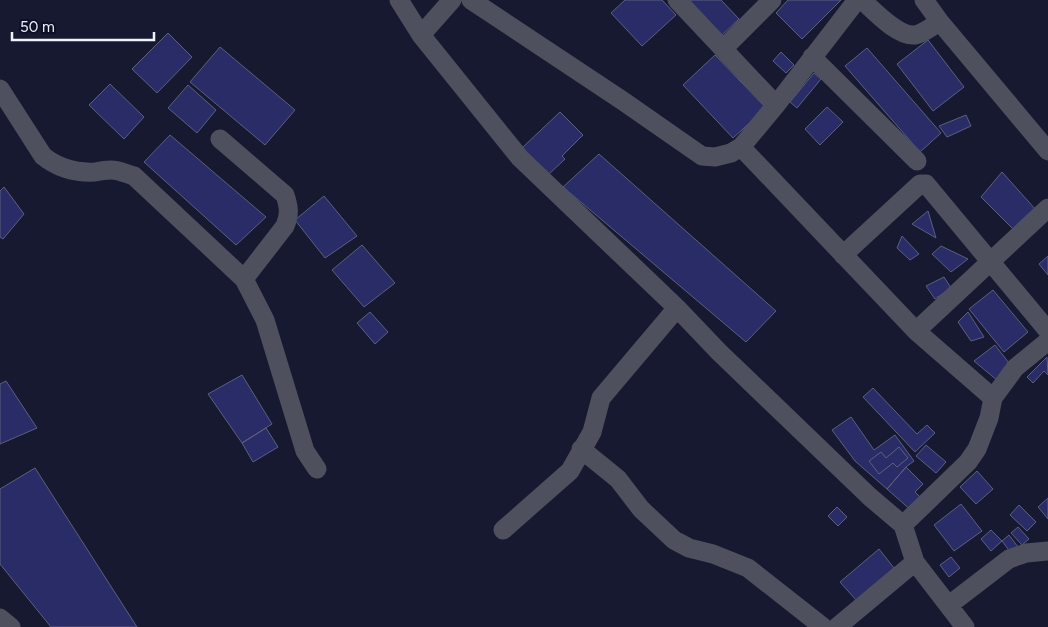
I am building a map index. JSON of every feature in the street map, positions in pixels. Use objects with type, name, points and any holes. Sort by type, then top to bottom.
[{"type":"street","points":[[399,0],[421,35],[520,158],[677,308],[719,352],[870,498],[903,525],[915,562],[965,627]]},
{"type":"street","points":[[421,35],[452,0]]},
{"type":"street","points":[[470,0],[702,156],[714,157],[730,153],[741,147],[776,105],[856,0]]},
{"type":"street","points":[[677,0],[776,105]]},
{"type":"street","points":[[723,49],[772,0]]},
{"type":"street","points":[[862,0],[892,28],[909,34],[917,35],[940,22]]},
{"type":"street","points":[[924,0],[940,22],[1048,151]]},
{"type":"street","points":[[812,57],[916,160]]},
{"type":"street","points":[[0,89],[39,150],[51,162],[60,167],[76,171],[111,170],[121,171],[134,176],[244,279],[265,320],[305,451],[317,469]]},
{"type":"street","points":[[220,139],[284,195],[289,207],[289,217],[285,226],[244,279]]},
{"type":"street","points":[[741,147],[916,330],[992,398]]},
{"type":"street","points":[[844,254],[920,184],[924,183],[1048,331]]},
{"type":"street","points":[[916,330],[1048,208]]},
{"type":"street","points":[[503,530],[570,471],[592,432],[601,398],[677,308]]},
{"type":"street","points":[[903,525],[968,462],[977,449],[989,418],[992,398],[1014,368],[1048,341]]},
{"type":"street","points":[[581,449],[618,479],[641,509],[674,540],[689,548],[713,554],[748,568],[823,627]]},
{"type":"street","points":[[949,605],[1010,559],[1026,553],[1048,551]]},
{"type":"street","points":[[837,627],[915,562]]},
{"type":"street","points":[[0,618],[10,627]]},
{"type":"building","points":[[625,0],[662,0],[676,15],[642,46],[611,13]]},
{"type":"building","points":[[691,0],[721,0],[739,19],[720,37],[687,3]]},
{"type":"building","points":[[788,0],[841,0],[802,39],[776,13]]},
{"type":"building","points":[[168,33],[192,57],[157,93],[132,69]]},
{"type":"building","points":[[928,40],[964,87],[933,111],[897,64]]},
{"type":"building","points":[[220,47],[295,110],[265,145],[190,82]]},
{"type":"building","points":[[867,48],[941,133],[920,152],[845,66]]},
{"type":"building","points":[[781,52],[794,65],[786,73],[773,61]]},
{"type":"building","points":[[715,55],[766,108],[733,138],[683,85]]},
{"type":"building","points":[[814,73],[821,79],[797,108],[790,102]]},
{"type":"building","points":[[110,84],[144,117],[124,139],[89,105]]},
{"type":"building","points":[[188,85],[216,110],[197,133],[168,108]]},
{"type":"building","points":[[827,107],[843,122],[820,145],[805,129]]},
{"type":"building","points":[[560,112],[583,135],[562,156],[565,159],[548,175],[522,148]]},
{"type":"building","points":[[966,115],[971,126],[947,137],[939,126]]},
{"type":"building","points":[[170,135],[266,217],[236,245],[144,162]]},
{"type":"building","points":[[599,154],[776,311],[746,342],[563,187]]},
{"type":"building","points":[[1002,172],[1036,210],[1016,232],[981,197]]},
{"type":"building","points":[[4,187],[24,214],[3,239],[0,237],[0,191]]},
{"type":"building","points":[[324,196],[357,236],[325,258],[295,220]]},
{"type":"building","points":[[928,211],[936,238],[912,224]]},
{"type":"building","points":[[902,236],[919,254],[910,260],[897,248]]},
{"type":"building","points":[[362,245],[395,283],[364,307],[332,270]]},
{"type":"building","points":[[941,246],[968,259],[951,272],[932,254]]},
{"type":"building","points":[[1048,256],[1048,275],[1039,264]]},
{"type":"building","points":[[944,277],[951,288],[935,299],[926,286]]},
{"type":"building","points":[[993,290],[1028,332],[1004,352],[969,309]]},
{"type":"building","points":[[370,312],[388,332],[375,344],[357,323]]},
{"type":"building","points":[[968,312],[984,337],[971,341],[958,322]]},
{"type":"building","points":[[995,345],[1009,363],[998,381],[974,361]]},
{"type":"building","points":[[1047,357],[1048,375],[1044,371],[1033,383],[1027,377]]},
{"type":"building","points":[[242,375],[272,424],[242,443],[208,394]]},
{"type":"building","points":[[6,381],[37,428],[0,444],[0,384]]},
{"type":"building","points":[[873,388],[917,434],[927,425],[935,433],[915,452],[863,397]]},
{"type":"building","points":[[851,417],[874,450],[895,435],[914,461],[906,467],[887,489],[855,461],[832,430]]},
{"type":"building","points":[[266,428],[278,447],[253,462],[242,443]]},
{"type":"building","points":[[926,445],[946,462],[936,473],[916,456]]},
{"type":"building","points":[[899,447],[908,458],[897,467],[893,463],[879,474],[869,461],[881,452],[886,458]]},
{"type":"building","points":[[906,467],[923,484],[915,492],[924,501],[913,512],[887,489]]},
{"type":"building","points":[[35,468],[137,627],[51,627],[0,564],[0,489]]},
{"type":"building","points":[[977,471],[993,489],[976,504],[960,487]]},
{"type":"building","points":[[1048,498],[1048,519],[1038,507]]},
{"type":"building","points":[[961,504],[982,531],[954,551],[934,525]]},
{"type":"building","points":[[1019,505],[1036,522],[1027,531],[1010,515]]},
{"type":"building","points":[[837,507],[847,517],[838,526],[828,516]]},
{"type":"building","points":[[1018,527],[1029,539],[1022,545],[1011,533]]},
{"type":"building","points":[[991,530],[1002,541],[991,551],[981,539]]},
{"type":"building","points":[[1009,535],[1018,547],[1011,553],[1002,541]]},
{"type":"building","points":[[879,549],[894,568],[856,600],[840,582]]},
{"type":"building","points":[[951,557],[960,568],[949,577],[940,565]]}]
